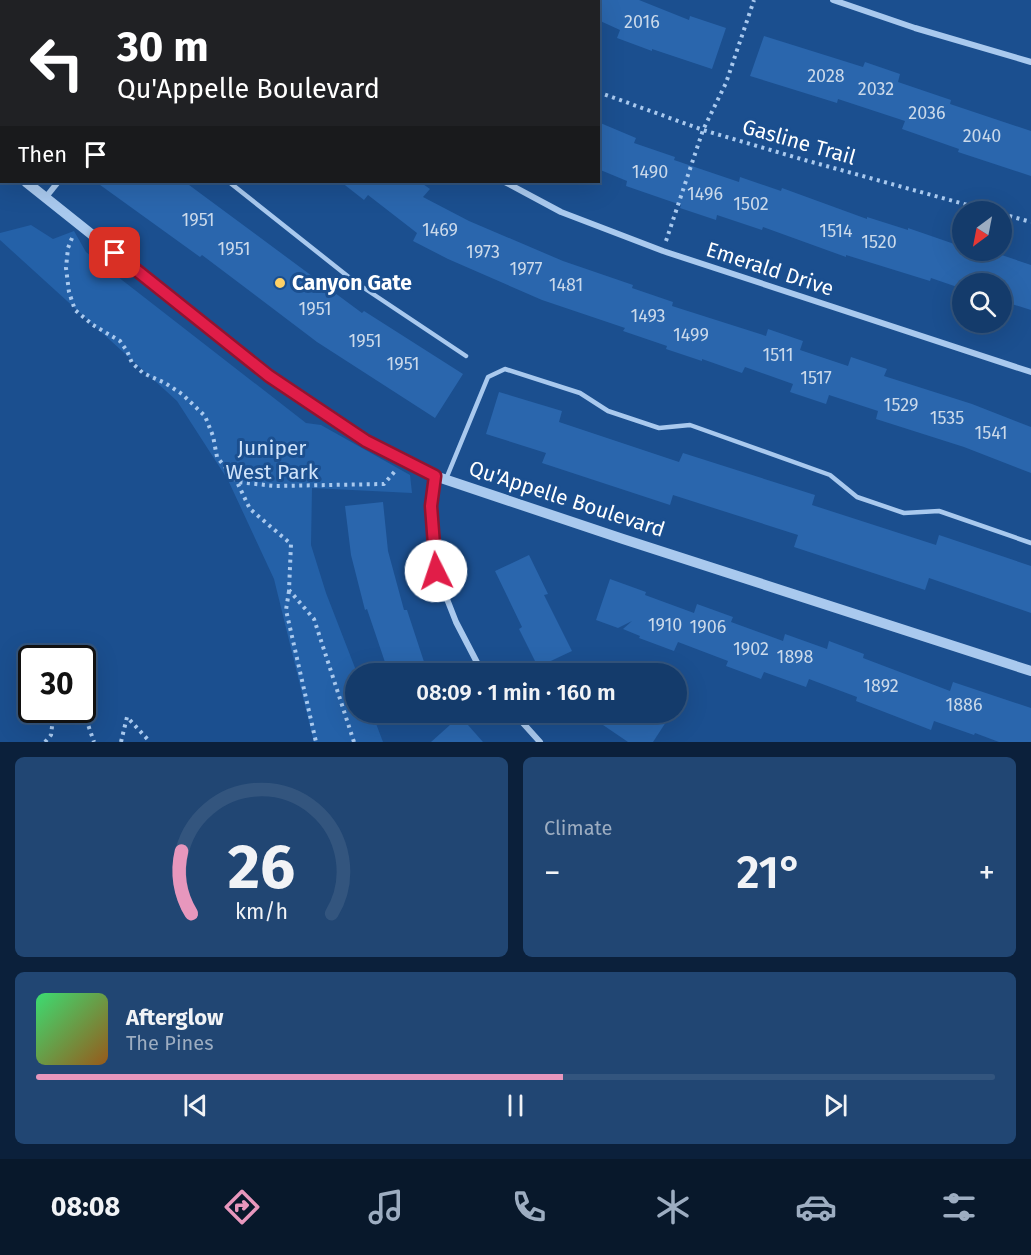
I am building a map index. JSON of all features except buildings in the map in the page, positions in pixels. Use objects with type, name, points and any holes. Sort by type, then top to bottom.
[{"type":"street","points":[[833,0],[915,28],[1031,62]]},
{"type":"street","name":"Qu'Appelle Boulevard","points":[[27,183],[269,376],[366,441],[441,478],[1031,671]]},
{"type":"street","points":[[46,197],[57,183]]},
{"type":"street","name":"Emerald Drive","points":[[507,183],[561,212],[663,251],[1031,372]]},
{"type":"street","points":[[441,478],[431,506],[436,571],[456,622],[477,663]]},
{"type":"street","points":[[523,723],[540,742]]},
{"type":"lane","points":[[230,183],[356,282],[466,356]]},
{"type":"lane","points":[[441,478],[488,377],[505,369],[579,393],[609,411],[659,428],[690,425],[830,475],[857,497],[904,513],[939,511],[1031,543]]},
{"type":"path","points":[[663,251],[703,130],[726,82],[754,0]]},
{"type":"path","name":"Gasline Trail","points":[[600,93],[703,130],[953,201]]},
{"type":"path","points":[[1012,217],[1031,222]]},
{"type":"path","points":[[72,238],[68,248],[66,268],[69,292],[75,310],[93,325],[120,341],[132,363],[143,373],[182,394],[205,416],[213,436],[217,457],[237,482],[250,508],[291,544],[290,590],[286,610],[316,742]]},
{"type":"path","points":[[237,482],[275,486],[384,484],[404,460]]},
{"type":"path","points":[[290,590],[314,619],[354,742]]},
{"type":"path","points":[[121,742],[127,717],[150,742]]},
{"type":"path","points":[[45,742],[51,735],[52,723]]},
{"type":"path","points":[[87,723],[94,742]]},
{"type":"green space","name":"Juniper West Park","points":[[31,225],[53,239],[74,231],[86,252],[306,423],[321,425],[410,475],[412,493],[312,488],[311,545],[326,593],[353,663],[345,663],[345,723],[376,723],[383,742],[314,742],[274,579],[228,480],[177,401],[0,240],[0,233]]},
{"type":"place","name":"Canyon Gate","points":[[280,283]]},
{"type":"route","points":[[115,253],[269,376],[366,441],[435,476],[431,506],[436,571]]}]
